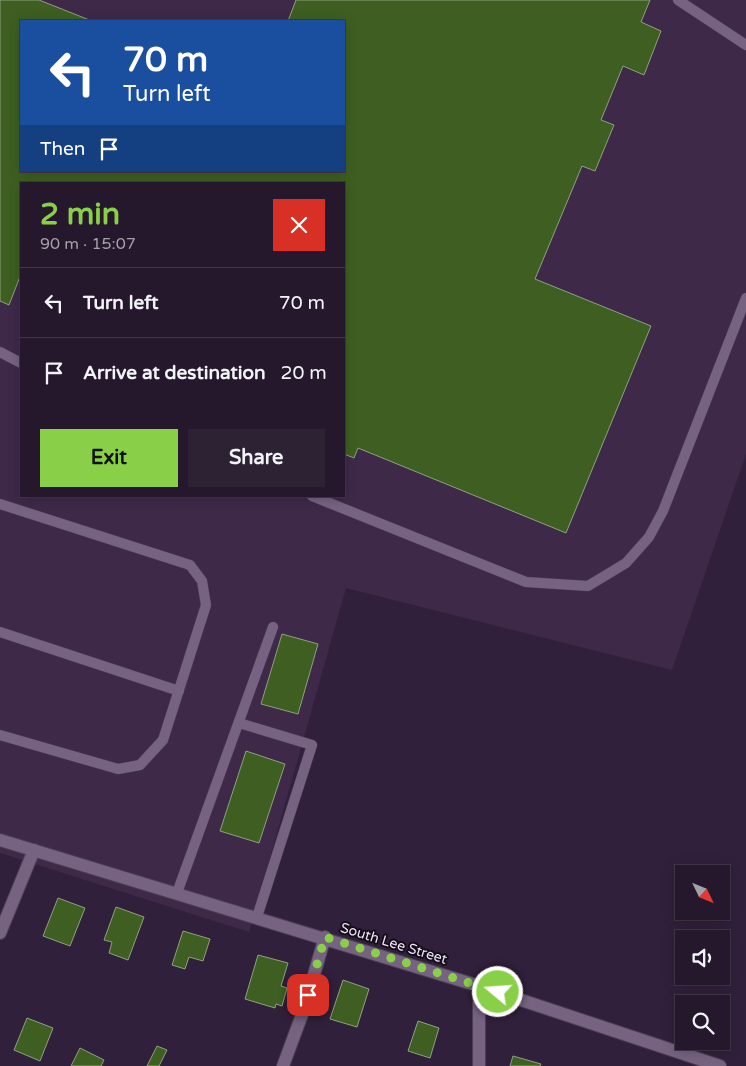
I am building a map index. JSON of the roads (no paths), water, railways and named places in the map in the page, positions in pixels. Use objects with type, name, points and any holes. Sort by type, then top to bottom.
[{"type":"street","name":"South Lee Street","points":[[0,840],[325,937],[720,1066]]},
{"type":"street","points":[[0,932],[34,850]]},
{"type":"street","points":[[283,1066],[303,1012],[325,937]]},
{"type":"street","points":[[479,986],[479,1066]]},
{"type":"lane","points":[[678,0],[746,45]]},
{"type":"lane","points":[[314,497],[526,582],[588,586],[626,563],[649,537],[663,510],[746,298]]},
{"type":"lane","points":[[0,352],[20,362]]},
{"type":"lane","points":[[0,504],[190,565],[202,580],[206,606],[163,740],[140,765],[118,769],[0,735]]},
{"type":"lane","points":[[177,893],[273,627]]},
{"type":"lane","points":[[0,632],[179,691]]},
{"type":"lane","points":[[238,723],[312,745],[257,917]]}]
